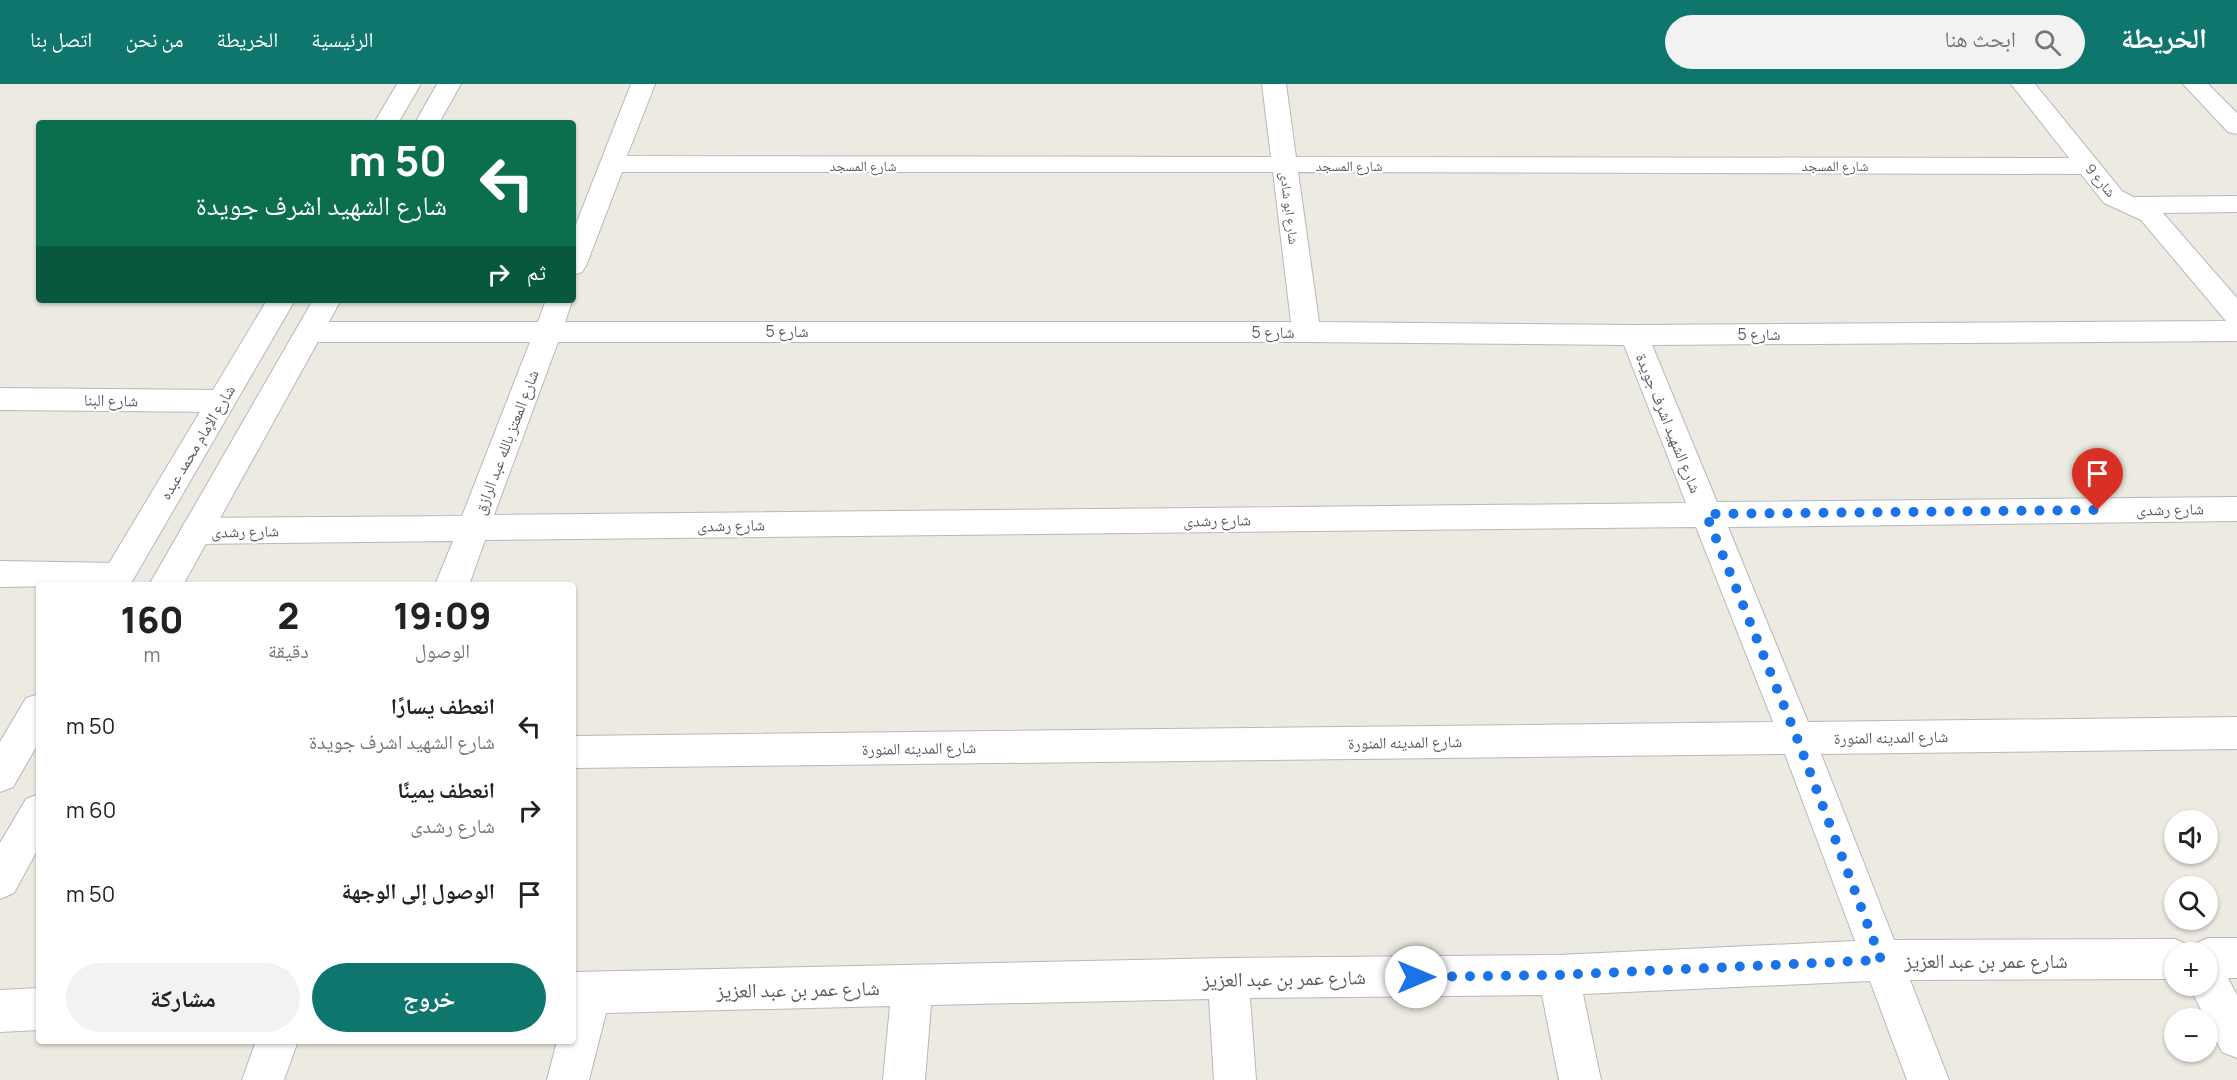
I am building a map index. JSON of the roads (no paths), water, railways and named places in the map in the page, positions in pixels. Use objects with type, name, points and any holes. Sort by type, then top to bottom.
[{"type":"street","points":[[388,120],[409,84]]},
{"type":"street","points":[[429,120],[448,84]]},
{"type":"street","points":[[576,258],[610,164],[643,84]]},
{"type":"street","name":"شارع ابو شادى","points":[[1274,84],[1306,332]]},
{"type":"street","name":"شارع 9","points":[[2023,84],[2113,197],[2150,214],[2237,316]]},
{"type":"street","points":[[2194,84],[2237,128]]},
{"type":"street","name":"شارع المسجد","points":[[610,164],[2088,166]]},
{"type":"street","points":[[2134,205],[2237,204]]},
{"type":"street","name":"شارع الإمام محمد عبده","points":[[116,580],[279,303]]},
{"type":"street","points":[[168,582],[325,303]]},
{"type":"street","name":"شارع المعتز بالله عبد الرازق","points":[[453,582],[559,303]]},
{"type":"street","name":"شارع 5","points":[[309,332],[1306,332],[1634,335],[2237,331]]},
{"type":"street","name":"شارع الشهيد اشرف جويدة","points":[[1634,335],[1797,738],[1928,1080]]},
{"type":"street","name":"شارع البنا","points":[[0,399],[221,401]]},
{"type":"street","points":[[180,471],[231,471]]},
{"type":"street","name":"شارع رشدى","points":[[196,531],[2237,509]]},
{"type":"street","points":[[0,574],[116,580]]},
{"type":"street","points":[[0,775],[21,726]]},
{"type":"street","name":"شارع المدينه المنورة","points":[[576,752],[2237,733]]},
{"type":"street","points":[[0,880],[36,816]]},
{"type":"street","name":"شارع عمر بن عبد العزيز","points":[[582,993],[1228,978],[1558,975],[1881,960],[2164,958]]},
{"type":"street","points":[[2218,958],[2237,958]]},
{"type":"street","points":[[1558,975],[1580,1080]]},
{"type":"street","points":[[1228,978],[1235,1080]]},
{"type":"street","points":[[904,1080],[912,987]]},
{"type":"street","points":[[576,1030],[582,993]]},
{"type":"street","points":[[2215,996],[2237,1037]]},
{"type":"street","points":[[0,1011],[36,1009]]},
{"type":"street","points":[[263,1080],[277,1044]]},
{"type":"street","points":[[568,1080],[574,1044]]}]
